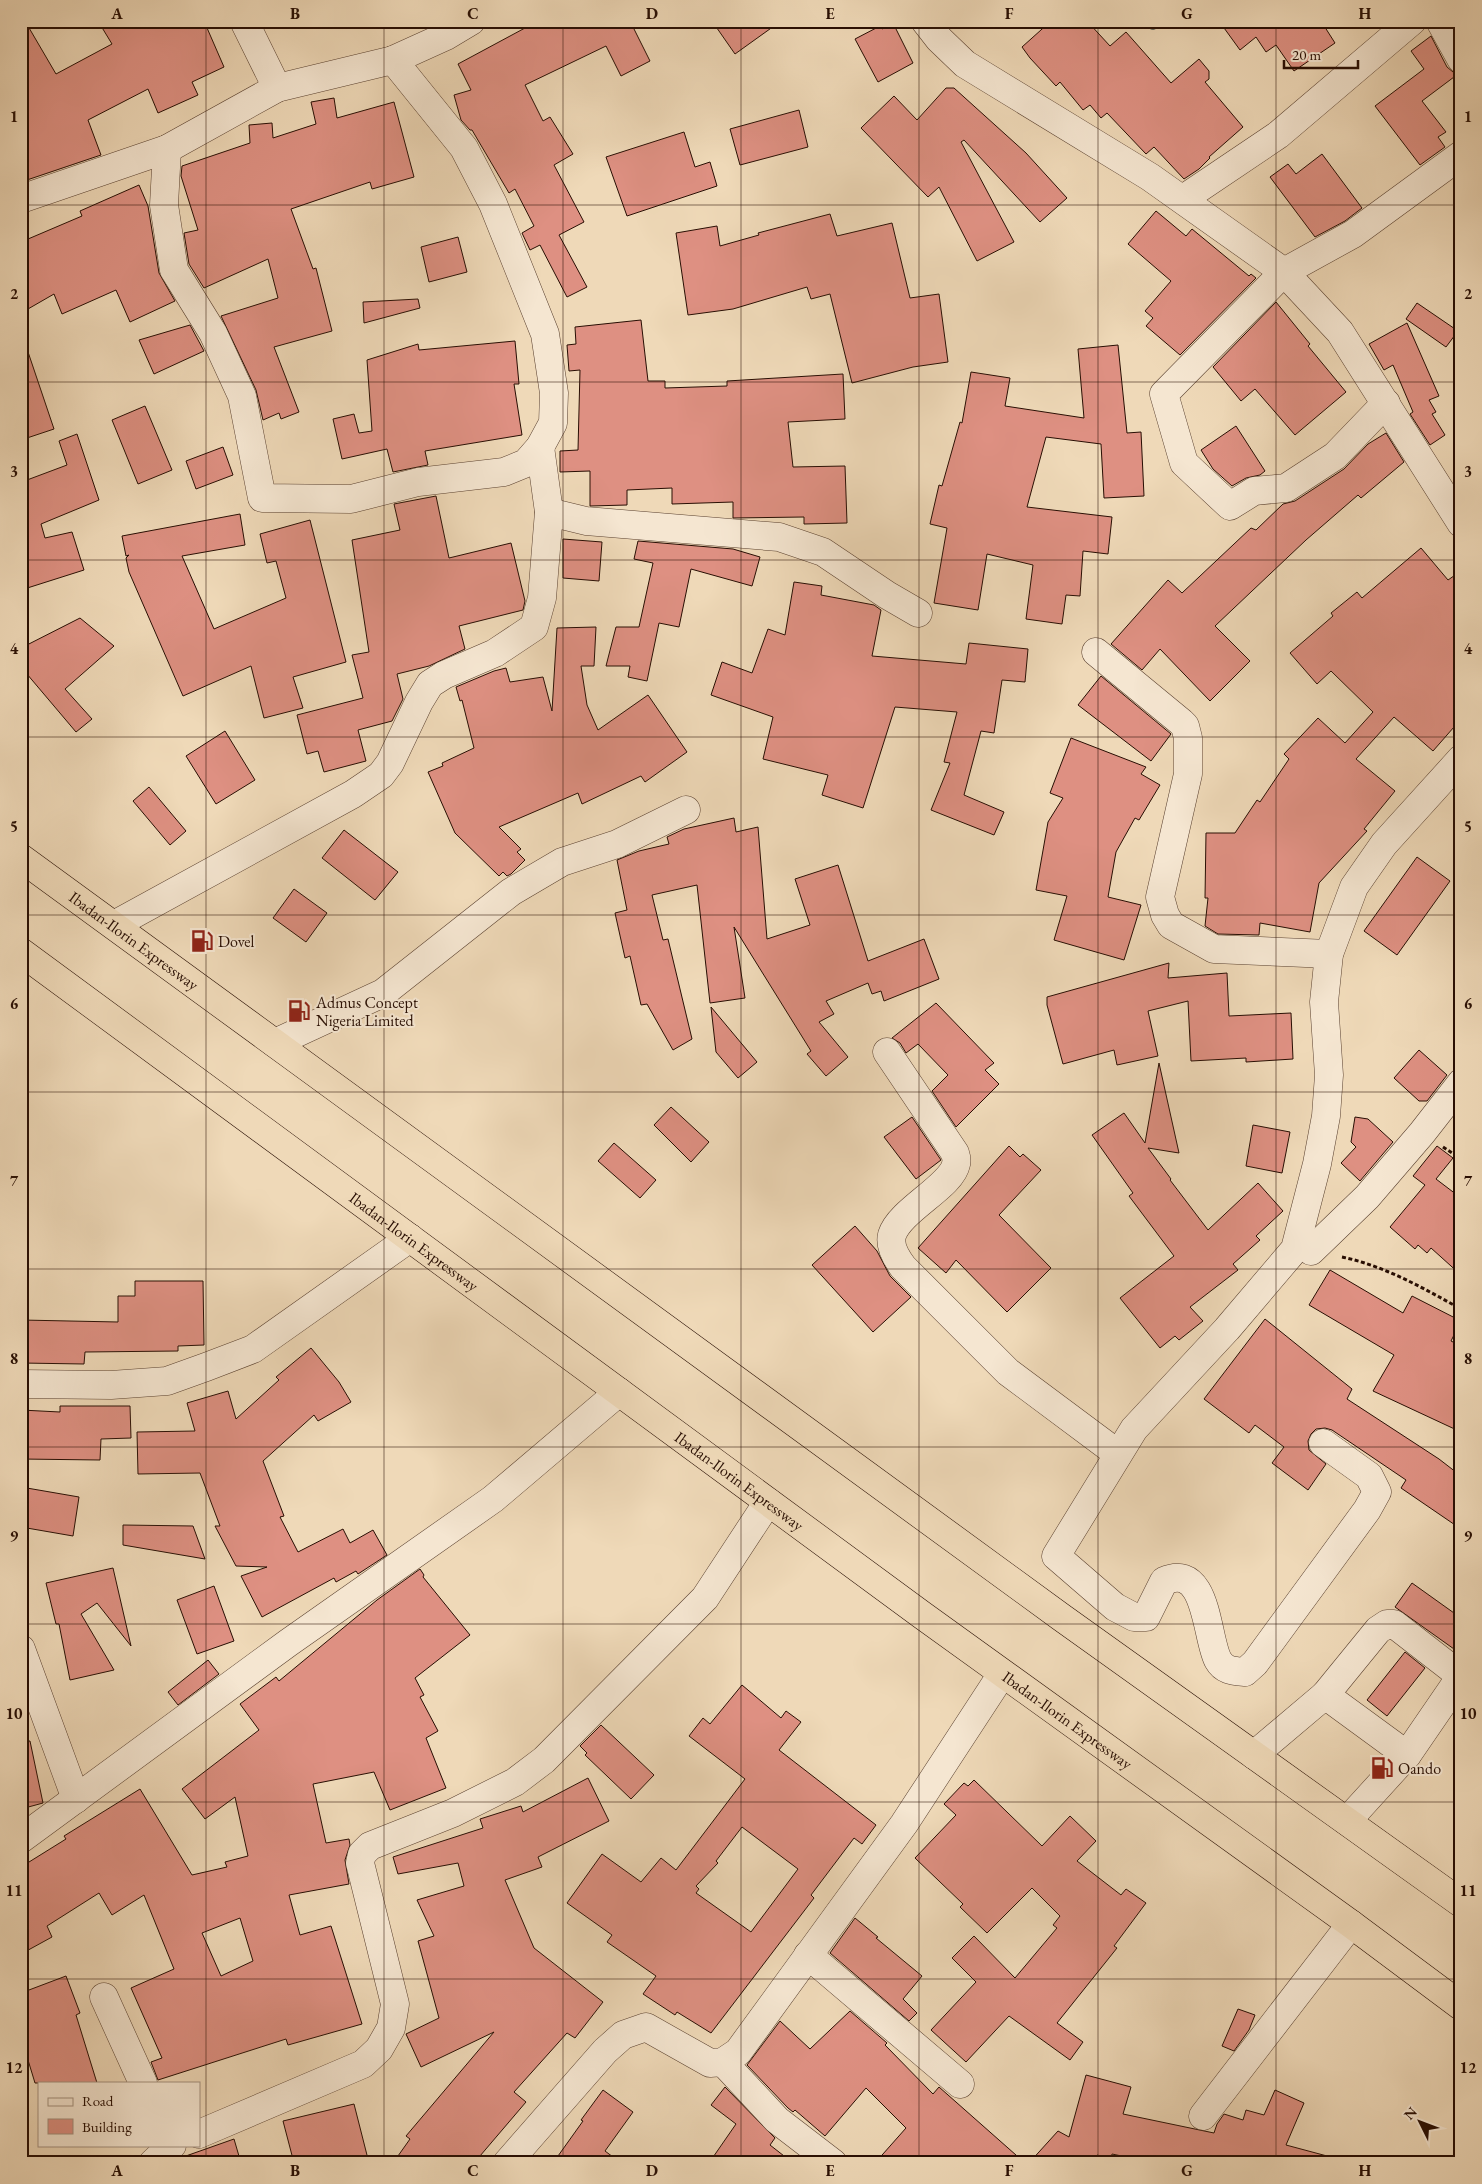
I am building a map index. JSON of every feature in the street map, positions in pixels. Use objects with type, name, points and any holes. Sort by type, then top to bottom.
[{"type":"highway","name":"Ibadan-Ilorin Expressway","points":[[21,858],[1053,1611],[1461,1903]]},
{"type":"highway","name":"Ibadan-Ilorin Expressway","points":[[21,952],[1002,1674],[1351,1924],[1461,2006]]},
{"type":"street","points":[[244,21],[277,88]]},
{"type":"street","points":[[21,200],[167,149],[277,88],[393,60],[446,36],[471,21]]},
{"type":"street","points":[[925,21],[939,39],[965,64],[1150,176],[1284,272],[1340,332],[1461,523]]},
{"type":"street","points":[[1183,199],[1278,135],[1412,21]]},
{"type":"street","points":[[1440,21],[1461,59]]},
{"type":"street","points":[[167,149],[164,205],[174,270],[213,333],[242,396],[262,498],[351,499],[418,482],[504,472],[526,463],[540,448],[553,423],[554,393],[545,334],[493,204],[464,148],[393,60]]},
{"type":"street","points":[[1386,404],[1335,456],[1286,488],[1254,491],[1230,506],[1184,463],[1164,394],[1284,272],[1354,234],[1461,155]]},
{"type":"street","points":[[114,925],[353,794],[380,776],[390,763],[419,702],[430,684],[444,675],[495,652],[534,627],[542,598],[549,512],[540,448]]},
{"type":"street","points":[[549,512],[586,521],[779,537],[823,552],[887,595],[918,613]]},
{"type":"street","points":[[1096,652],[1181,722],[1186,730],[1188,738],[1188,774],[1160,898],[1165,915],[1171,925],[1214,949],[1329,954]]},
{"type":"street","points":[[1324,1443],[1369,1476],[1377,1492],[1367,1510],[1255,1663],[1245,1672],[1229,1670],[1218,1661],[1198,1591],[1189,1582],[1180,1578],[1171,1578],[1164,1581],[1146,1617],[1134,1617],[1115,1607],[1056,1556],[1134,1429],[1227,1329],[1295,1249],[1317,1164],[1326,1116],[1329,1074],[1324,1002],[1329,954],[1354,888],[1396,830],[1461,759]]},
{"type":"street","points":[[276,1043],[383,993],[511,892],[562,862],[617,844],[686,810]]},
{"type":"street","points":[[887,1052],[955,1153],[956,1165],[950,1176],[899,1222],[891,1236],[894,1253],[903,1267],[1008,1372],[1118,1454]]},
{"type":"street","points":[[1311,1251],[1367,1197],[1422,1134],[1461,1083]]},
{"type":"street","points":[[21,1384],[112,1385],[167,1381],[206,1367],[253,1349],[410,1238]]},
{"type":"street","points":[[21,1839],[288,1643],[493,1499],[619,1392]]},
{"type":"street","points":[[200,2134],[363,2064],[379,2049],[391,2028],[395,2004],[360,1863],[362,1854],[370,1846],[453,1813],[515,1782],[544,1760],[705,1598],[768,1502]]},
{"type":"street","points":[[1254,1755],[1325,1695],[1378,1630],[1387,1624],[1394,1624],[1452,1668],[1457,1676],[1456,1685],[1407,1755],[1347,1821]]},
{"type":"street","points":[[21,1650],[76,1799]]},
{"type":"street","points":[[507,2163],[605,2051],[623,2035],[646,2027],[710,2063],[723,2062],[738,2052],[904,1824],[1002,1674]]},
{"type":"street","points":[[1325,1695],[1407,1755]]},
{"type":"street","points":[[1203,2116],[1351,1924]]},
{"type":"street","points":[[808,1955],[960,2084]]},
{"type":"street","points":[[104,1997],[143,2082]]},
{"type":"street","points":[[723,2062],[776,2120],[833,2163]]},
{"type":"street","points":[[153,2163],[170,2146]]},
{"type":"path","points":[[1311,1251],[1366,1264],[1407,1280],[1461,1308]]},
{"type":"building","points":[[21,21],[25,21],[56,74],[112,44],[98,21],[204,21],[224,67],[192,82],[198,95],[158,113],[148,89],[88,120],[101,155],[21,182]]},
{"type":"building","points":[[538,21],[630,21],[650,61],[621,76],[606,46],[525,85],[543,121],[550,117],[573,154],[554,165],[584,222],[559,235],[587,287],[567,297],[540,245],[530,250],[522,233],[534,226],[515,189],[509,193],[472,130],[461,120],[454,95],[471,90],[458,64]]},
{"type":"building","points":[[712,21],[781,21],[735,54]]},
{"type":"building","points":[[1051,21],[1087,21],[1110,46],[1126,32],[1171,83],[1199,59],[1209,71],[1209,79],[1205,82],[1243,127],[1209,157],[1199,169],[1184,179],[1154,147],[1146,154],[1107,113],[1101,118],[1090,105],[1083,110],[1060,82],[1056,86],[1030,58],[1022,47]]},
{"type":"building","points":[[1219,21],[1321,21],[1335,43],[1294,71],[1276,45],[1266,52],[1256,37],[1240,50]]},
{"type":"building","points":[[893,23],[913,63],[878,82],[855,39],[880,26],[882,29]]},
{"type":"building","points":[[1431,36],[1447,67],[1458,74],[1422,101],[1446,132],[1438,137],[1445,147],[1420,165],[1375,106],[1424,69],[1411,51]]},
{"type":"building","points":[[946,88],[954,88],[1026,153],[1067,198],[1040,222],[964,140],[961,142],[1014,242],[977,261],[939,187],[928,197],[861,128],[894,96],[917,120]]},
{"type":"building","points":[[334,98],[337,118],[394,102],[414,177],[372,189],[370,182],[291,209],[313,269],[316,268],[332,331],[274,347],[299,412],[281,419],[279,413],[263,420],[256,390],[221,316],[278,298],[268,259],[204,288],[189,264],[184,233],[198,230],[181,176],[182,166],[250,143],[249,125],[272,123],[273,138],[316,124],[311,102]]},
{"type":"building","points":[[799,110],[808,147],[740,165],[730,129]]},
{"type":"building","points":[[684,132],[695,167],[710,162],[717,186],[627,216],[606,157]]},
{"type":"building","points":[[1322,154],[1362,208],[1345,221],[1315,237],[1270,177],[1288,164],[1296,174]]},
{"type":"building","points":[[139,185],[148,206],[159,273],[175,301],[130,322],[116,290],[62,314],[54,294],[21,313],[21,242],[82,216],[80,211]]},
{"type":"building","points":[[1156,211],[1186,236],[1192,229],[1249,276],[1251,274],[1256,278],[1180,355],[1146,326],[1153,318],[1145,311],[1171,281],[1128,244]]},
{"type":"building","points":[[830,214],[837,236],[892,223],[910,298],[939,294],[948,362],[913,367],[852,383],[830,294],[811,299],[807,287],[733,309],[688,315],[676,233],[717,226],[720,246],[759,235],[758,233]]},
{"type":"building","points":[[458,237],[467,272],[429,282],[421,247]]},
{"type":"building","points":[[418,299],[420,308],[364,323],[363,302]]},
{"type":"building","points":[[1276,302],[1310,344],[1308,346],[1346,392],[1295,435],[1255,389],[1241,401],[1213,367]]},
{"type":"building","points":[[1417,303],[1458,331],[1446,347],[1406,319]]},
{"type":"building","points":[[641,320],[648,381],[665,381],[665,388],[727,386],[727,381],[843,374],[845,419],[788,422],[793,467],[845,466],[847,523],[804,524],[804,517],[733,518],[733,502],[672,504],[672,488],[627,490],[627,505],[590,506],[590,471],[560,472],[560,451],[578,450],[580,370],[569,371],[567,345],[576,344],[575,327]]},
{"type":"building","points":[[1407,323],[1439,396],[1429,400],[1436,412],[1432,414],[1445,435],[1430,445],[1410,414],[1413,412],[1393,365],[1384,370],[1369,344]]},
{"type":"building","points":[[190,325],[204,351],[154,374],[139,340]]},
{"type":"building","points":[[515,341],[519,384],[514,384],[522,435],[425,451],[428,465],[393,472],[387,449],[342,459],[333,419],[354,414],[359,433],[372,431],[367,360],[418,344],[419,350]]},
{"type":"building","points":[[21,343],[25,343],[54,429],[21,440]]},
{"type":"building","points":[[1118,345],[1127,433],[1141,432],[1144,496],[1104,498],[1101,444],[1046,437],[1027,507],[1112,517],[1108,554],[1083,551],[1080,596],[1066,595],[1062,624],[1026,619],[1033,565],[987,554],[978,610],[934,603],[947,528],[930,524],[939,485],[942,486],[960,422],[962,423],[971,372],[1010,378],[1005,406],[1084,418],[1078,349]]},
{"type":"building","points":[[145,406],[172,470],[138,484],[112,420]]},
{"type":"building","points":[[1236,426],[1265,471],[1260,475],[1246,478],[1232,486],[1213,469],[1201,450]]},
{"type":"building","points":[[1386,433],[1404,462],[1361,498],[1358,495],[1306,540],[1215,626],[1250,661],[1210,701],[1160,649],[1142,670],[1111,644],[1168,580],[1182,593],[1251,528],[1256,530],[1283,504],[1295,501],[1344,469],[1368,444]]},
{"type":"building","points":[[77,434],[99,500],[41,524],[45,538],[72,532],[84,570],[21,590],[21,476],[26,476],[27,480],[67,465],[59,441]]},
{"type":"building","points":[[223,447],[233,475],[196,489],[186,461]]},
{"type":"building","points":[[436,496],[449,558],[511,543],[525,601],[523,610],[459,626],[465,649],[429,666],[397,674],[403,699],[392,721],[358,730],[366,761],[324,772],[318,751],[307,754],[297,715],[363,698],[352,655],[369,652],[352,540],[400,530],[394,504]]},
{"type":"building","points":[[240,514],[245,545],[182,556],[214,629],[286,598],[276,561],[267,563],[260,534],[310,520],[346,662],[293,677],[303,708],[264,718],[251,666],[183,696],[129,572],[126,558],[129,555],[126,556],[122,536]]},
{"type":"building","points":[[563,539],[602,542],[599,581],[563,578]]},
{"type":"building","points":[[638,541],[733,549],[760,557],[752,586],[691,569],[679,627],[659,623],[647,681],[628,677],[630,666],[606,666],[616,627],[639,627],[653,563],[634,559]]},
{"type":"building","points":[[1421,548],[1448,580],[1461,571],[1461,719],[1433,751],[1394,717],[1356,759],[1395,791],[1364,829],[1367,831],[1319,883],[1310,932],[1260,923],[1259,935],[1218,934],[1205,926],[1208,898],[1205,898],[1206,833],[1235,833],[1257,800],[1260,802],[1289,759],[1284,754],[1318,718],[1345,743],[1373,712],[1331,671],[1317,684],[1290,653],[1333,616],[1331,613],[1357,592],[1362,598]]},
{"type":"building","points":[[794,582],[822,586],[821,595],[874,605],[881,610],[872,656],[966,664],[969,643],[1028,649],[1025,682],[1002,680],[994,733],[981,731],[964,795],[1004,812],[994,835],[931,810],[950,763],[944,762],[957,712],[895,707],[863,808],[822,795],[828,775],[763,759],[773,717],[711,695],[722,662],[752,673],[768,629],[785,635]]},
{"type":"building","points":[[80,618],[114,646],[65,689],[92,719],[76,732],[21,667],[21,648]]},
{"type":"building","points":[[596,627],[594,666],[581,666],[587,705],[598,730],[648,695],[687,752],[645,782],[641,776],[582,804],[578,793],[499,827],[521,849],[517,852],[525,860],[511,874],[507,876],[503,872],[499,876],[455,833],[428,772],[443,766],[442,763],[474,748],[462,700],[460,701],[456,687],[506,668],[510,682],[543,677],[552,711],[557,628]]},
{"type":"building","points":[[1101,676],[1171,734],[1151,761],[1078,705]]},
{"type":"building","points":[[225,731],[255,780],[216,804],[186,756]]},
{"type":"building","points":[[1071,738],[1146,767],[1141,774],[1160,785],[1139,820],[1135,818],[1116,852],[1108,897],[1141,905],[1124,960],[1054,940],[1067,896],[1036,890],[1048,822],[1063,798],[1050,793]]},
{"type":"building","points":[[149,787],[186,831],[170,845],[133,801]]},
{"type":"building","points":[[734,818],[736,832],[758,827],[767,939],[810,925],[795,879],[838,865],[868,961],[924,939],[939,979],[884,1001],[881,991],[872,994],[868,983],[826,1001],[834,1014],[819,1022],[848,1057],[826,1076],[807,1054],[811,1051],[734,927],[745,998],[710,1003],[697,885],[652,895],[663,940],[668,939],[692,1039],[673,1050],[647,1004],[641,1005],[630,956],[625,958],[615,913],[627,910],[617,860],[639,851],[669,844],[667,837],[684,829]]},
{"type":"building","points":[[344,830],[398,872],[375,900],[322,858]]},
{"type":"building","points":[[1417,857],[1450,881],[1397,955],[1364,931]]},
{"type":"building","points":[[294,889],[327,913],[306,942],[273,918]]},
{"type":"building","points":[[1169,963],[1168,978],[1227,973],[1229,1016],[1291,1013],[1293,1059],[1246,1062],[1246,1058],[1191,1061],[1188,1001],[1148,1011],[1158,1056],[1117,1065],[1114,1050],[1063,1064],[1047,1005],[1047,997]]},
{"type":"building","points":[[936,1003],[994,1063],[985,1070],[999,1084],[956,1127],[932,1091],[948,1075],[918,1044],[906,1053],[900,1043],[892,1038]]},
{"type":"building","points":[[711,1007],[757,1062],[738,1078],[716,1052]]},
{"type":"building","points":[[1419,1050],[1447,1075],[1427,1101],[1419,1101],[1394,1078]]},
{"type":"building","points":[[1159,1063],[1179,1153],[1148,1148],[1208,1230],[1258,1183],[1283,1211],[1256,1236],[1260,1240],[1233,1264],[1238,1270],[1190,1307],[1203,1321],[1179,1340],[1175,1336],[1160,1348],[1120,1298],[1174,1256],[1129,1196],[1133,1193],[1092,1135],[1124,1113],[1145,1143]]},
{"type":"building","points":[[671,1107],[709,1142],[691,1162],[654,1125]]},
{"type":"building","points":[[912,1117],[941,1160],[916,1179],[884,1137]]},
{"type":"building","points":[[1355,1117],[1368,1119],[1393,1142],[1360,1181],[1341,1163],[1356,1147],[1351,1142]]},
{"type":"building","points":[[1253,1125],[1290,1132],[1282,1173],[1246,1166]]},
{"type":"building","points":[[614,1143],[656,1180],[640,1198],[598,1161]]},
{"type":"building","points":[[1009,1146],[1020,1157],[1023,1154],[1041,1170],[999,1215],[1051,1268],[1007,1312],[956,1260],[946,1273],[918,1248]]},
{"type":"building","points":[[1437,1146],[1453,1158],[1436,1179],[1461,1198],[1461,1275],[1431,1248],[1427,1253],[1418,1245],[1415,1249],[1390,1227],[1425,1185],[1413,1176]]},
{"type":"building","points":[[855,1226],[877,1251],[890,1276],[911,1297],[873,1332],[812,1265]]},
{"type":"building","points":[[1330,1270],[1403,1313],[1412,1296],[1461,1321],[1451,1341],[1461,1346],[1461,1432],[1373,1391],[1394,1355],[1309,1305]]},
{"type":"building","points":[[135,1281],[203,1281],[204,1345],[178,1346],[178,1351],[85,1352],[84,1364],[21,1363],[21,1320],[118,1322],[118,1296],[135,1296]]},
{"type":"building","points":[[1265,1319],[1352,1389],[1347,1399],[1439,1459],[1461,1476],[1461,1529],[1401,1488],[1406,1480],[1332,1430],[1325,1428],[1316,1429],[1308,1441],[1309,1450],[1326,1464],[1308,1490],[1272,1463],[1284,1447],[1255,1425],[1249,1433],[1204,1399]]},
{"type":"building","points":[[311,1348],[339,1382],[351,1402],[318,1421],[314,1415],[263,1461],[284,1516],[280,1517],[298,1552],[343,1529],[350,1543],[373,1530],[387,1555],[358,1574],[356,1571],[336,1582],[334,1578],[262,1617],[241,1576],[267,1567],[236,1566],[215,1526],[220,1526],[200,1473],[138,1474],[137,1432],[195,1431],[187,1403],[228,1391],[236,1419],[279,1380],[276,1377]]},
{"type":"building","points":[[60,1406],[130,1406],[131,1438],[101,1439],[100,1460],[21,1459],[21,1410],[60,1412]]},
{"type":"building","points":[[21,1487],[79,1497],[73,1536],[21,1527]]},
{"type":"building","points":[[123,1525],[193,1526],[205,1559],[123,1545]]},
{"type":"building","points":[[113,1568],[131,1646],[97,1603],[81,1614],[114,1670],[70,1680],[59,1624],[56,1624],[46,1583]]},
{"type":"building","points":[[420,1569],[424,1575],[423,1577],[470,1635],[415,1678],[424,1695],[420,1697],[438,1731],[426,1738],[446,1788],[390,1810],[374,1772],[313,1784],[326,1843],[349,1839],[350,1845],[345,1860],[349,1884],[289,1895],[300,1935],[331,1926],[362,2024],[288,2045],[286,2039],[158,2080],[151,2062],[162,2058],[131,1988],[174,1969],[144,1895],[112,1915],[99,1893],[47,1926],[52,1937],[21,1954],[21,1867],[66,1839],[64,1836],[140,1789],[192,1875],[227,1867],[225,1862],[248,1856],[235,1797],[205,1819],[182,1789],[259,1730],[240,1704],[276,1677],[279,1681],[377,1600]],"holes":[[[240,1918],[253,1961],[221,1976],[202,1933]]]},
{"type":"building","points":[[1412,1583],[1461,1618],[1461,1654],[1395,1607]]},
{"type":"building","points":[[214,1586],[234,1641],[197,1654],[177,1600]]},
{"type":"building","points":[[1405,1652],[1425,1668],[1387,1716],[1367,1700]]},
{"type":"building","points":[[208,1660],[219,1674],[178,1705],[168,1692]]},
{"type":"building","points":[[742,1685],[781,1718],[786,1711],[801,1722],[779,1750],[876,1825],[862,1844],[854,1838],[811,1895],[814,1898],[711,2033],[677,2012],[675,2015],[643,1994],[656,1976],[607,1942],[612,1935],[567,1903],[602,1854],[641,1882],[661,1858],[676,1870],[745,1779],[689,1736],[703,1718],[710,1724]],"holes":[[[742,1827],[798,1869],[751,1932],[696,1893],[699,1889],[696,1886],[718,1863],[716,1861]]]},
{"type":"building","points":[[601,1725],[654,1775],[631,1799],[585,1755],[587,1753],[580,1746]]},
{"type":"building","points":[[21,1741],[30,1741],[43,1803],[21,1809]]},
{"type":"building","points":[[588,1778],[609,1821],[538,1857],[542,1867],[505,1880],[534,1948],[603,2002],[575,2038],[567,2033],[514,2092],[526,2102],[474,2163],[393,2163],[410,2139],[406,2136],[494,2032],[421,2067],[406,2034],[439,2018],[418,1941],[434,1936],[417,1900],[464,1886],[458,1863],[398,1874],[393,1857],[483,1828],[480,1819],[521,1806],[523,1812]]},
{"type":"building","points":[[974,1780],[1042,1846],[1070,1816],[1096,1841],[1077,1861],[1121,1895],[1126,1889],[1146,1903],[1114,1946],[1117,1948],[1057,2023],[1083,2042],[1070,2060],[1009,2016],[966,2062],[931,2030],[976,1982],[952,1958],[974,1936],[1015,1978],[1057,1928],[1053,1925],[1060,1916],[1032,1888],[987,1933],[960,1907],[963,1904],[915,1858],[956,1815],[944,1804],[964,1783],[968,1786]]},
{"type":"building","points":[[855,1918],[922,1976],[903,1999],[917,2013],[909,2021],[830,1953]]},
{"type":"building","points":[[66,1976],[80,2013],[76,2015],[97,2082],[35,2083],[21,2037],[21,1993]]},
{"type":"building","points":[[1238,2009],[1255,2015],[1249,2030],[1234,2051],[1222,2046]]},
{"type":"building","points":[[850,2011],[887,2043],[885,2045],[933,2094],[939,2087],[1025,2163],[875,2163],[906,2128],[866,2088],[825,2136],[795,2110],[793,2112],[788,2108],[747,2065],[780,2021],[810,2049]]},
{"type":"building","points":[[1086,2075],[1131,2087],[1123,2114],[1214,2133],[1217,2124],[1224,2114],[1243,2120],[1246,2110],[1264,2115],[1275,2090],[1304,2103],[1286,2145],[1327,2156],[1326,2163],[1155,2163],[1112,2154],[1111,2159],[1097,2155],[1096,2163],[1029,2163],[1058,2131],[1069,2137]]},
{"type":"building","points":[[725,2087],[775,2138],[770,2145],[793,2163],[709,2163],[736,2124],[711,2105]]},
{"type":"building","points":[[603,2090],[633,2112],[605,2151],[621,2163],[553,2163],[583,2121],[581,2120]]},
{"type":"building","points":[[354,2104],[369,2163],[294,2163],[283,2121]]},
{"type":"building","points":[[234,2139],[241,2163],[176,2163],[183,2157]]},
{"type":"waterway","points":[[1152,21],[1153,26]]},
{"type":"place","name":"Dovel","points":[[202,941]]},
{"type":"place","name":"Admus Concept Nigeria Limited","points":[[299,1011]]},
{"type":"place","name":"Oando","points":[[1382,1768]]}]
